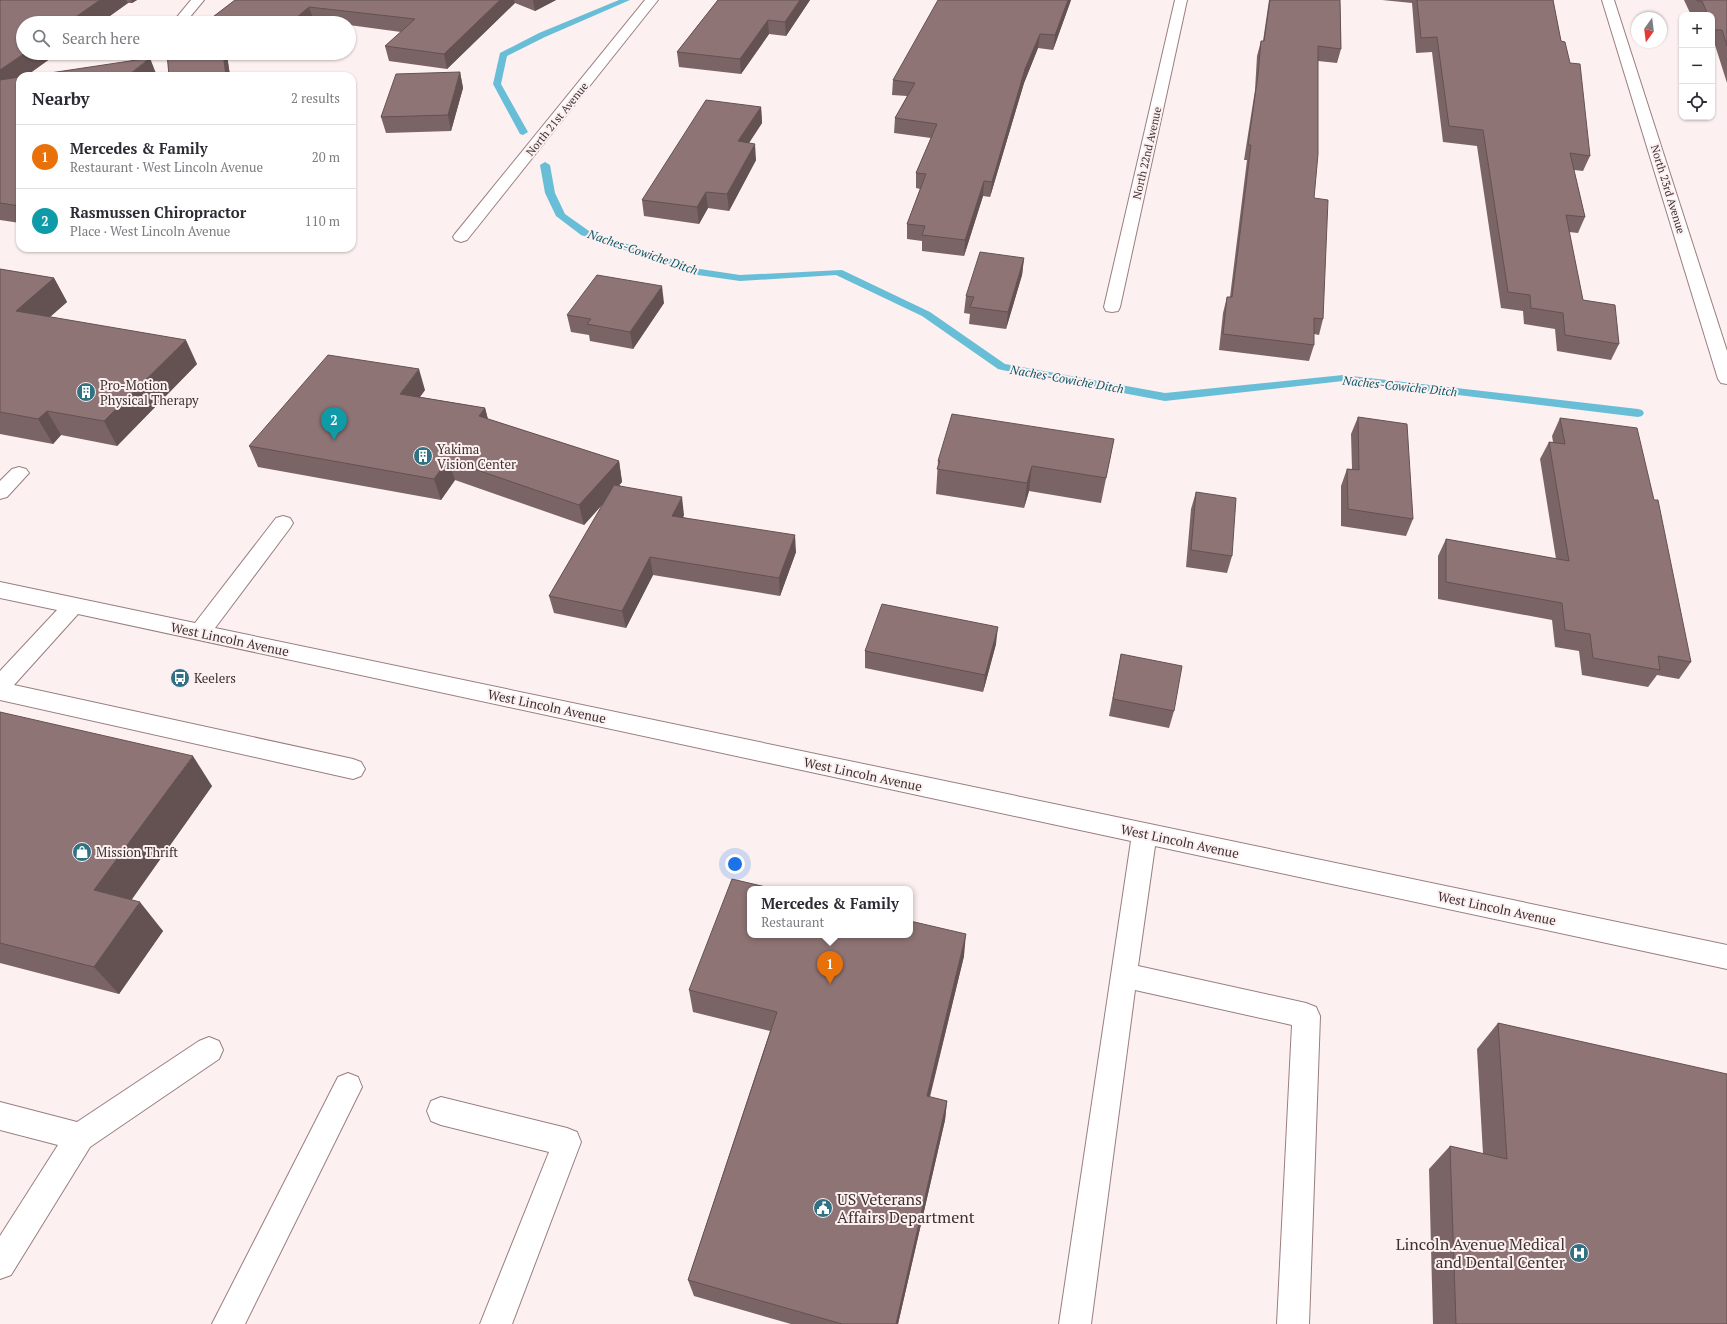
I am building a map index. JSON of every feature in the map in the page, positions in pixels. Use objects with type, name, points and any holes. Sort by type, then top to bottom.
[{"type":"street","points":[[184,16],[198,0]]},
{"type":"street","name":"North 21st Avenue","points":[[461,237],[652,0]]},
{"type":"street","name":"North 22nd Avenue","points":[[1112,307],[1181,0]]},
{"type":"street","name":"North 23rd Avenue","points":[[1608,0],[1727,379]]},
{"type":"street","points":[[0,492],[19,473]]},
{"type":"street","points":[[200,632],[283,523]]},
{"type":"street","name":"West Lincoln Avenue","points":[[0,590],[1727,957]]},
{"type":"street","points":[[0,686],[74,605]]},
{"type":"street","points":[[0,691],[353,769]]},
{"type":"street","points":[[1075,1324],[1144,833]]},
{"type":"street","points":[[1124,975],[1306,1016],[1293,1324]]},
{"type":"street","points":[[0,1264],[80,1137],[209,1050]]},
{"type":"street","points":[[228,1324],[348,1087]]},
{"type":"street","points":[[441,1111],[567,1142],[496,1324]]},
{"type":"street","points":[[0,1116],[80,1137]]},
{"type":"building","points":[[0,0],[100,0],[77,16],[16,16],[16,59],[0,70]]},
{"type":"building","points":[[235,0],[500,0],[444,54],[385,46],[415,19],[309,7],[298,16],[214,16]]},
{"type":"building","points":[[718,0],[800,0],[785,22],[768,20],[740,59],[677,52]]},
{"type":"building","points":[[938,0],[1068,0],[1055,35],[1040,34],[1025,69],[992,182],[984,181],[965,240],[922,235],[925,226],[907,224],[926,174],[916,173],[937,124],[895,118],[915,83],[893,80]]},
{"type":"building","points":[[1270,0],[1340,0],[1341,49],[1318,46],[1318,154],[1314,198],[1328,200],[1323,319],[1314,318],[1314,345],[1223,334],[1227,297],[1232,297],[1251,145],[1248,145],[1258,75],[1261,41],[1264,41]]},
{"type":"building","points":[[1417,0],[1553,0],[1561,41],[1565,42],[1570,63],[1580,64],[1590,156],[1570,153],[1585,217],[1566,215],[1583,300],[1615,305],[1619,344],[1565,335],[1563,313],[1531,308],[1530,295],[1508,292],[1483,130],[1449,126],[1437,37],[1421,38]]},
{"type":"building","points":[[1727,0],[1727,46],[1722,30],[1715,30],[1715,12],[1707,12],[1702,1],[1697,1]]},
{"type":"building","points":[[137,60],[147,60],[132,72],[57,72]]},
{"type":"building","points":[[168,60],[224,60],[225,72],[169,72]]},
{"type":"building","points":[[460,72],[448,115],[381,117],[396,74]]},
{"type":"building","points":[[16,78],[16,205],[0,203],[0,80]]},
{"type":"building","points":[[706,100],[761,107],[738,141],[755,144],[727,194],[706,192],[697,207],[642,200]]},
{"type":"building","points":[[980,252],[1024,258],[1008,312],[970,307],[974,297],[966,296]]},
{"type":"building","points":[[0,269],[54,278],[16,311],[186,340],[104,421],[47,411],[38,419],[0,412]]},
{"type":"building","points":[[597,275],[662,286],[630,332],[587,324],[591,319],[567,315]]},
{"type":"building","points":[[328,355],[419,369],[400,394],[485,408],[479,416],[619,461],[579,505],[448,460],[434,479],[249,446]]},
{"type":"building","points":[[952,414],[1114,439],[1106,478],[1032,466],[1027,483],[937,469]]},
{"type":"building","points":[[1358,417],[1407,424],[1413,519],[1348,509],[1347,469],[1359,470]]},
{"type":"building","points":[[1560,418],[1637,428],[1654,500],[1658,500],[1691,662],[1658,656],[1660,670],[1593,658],[1590,634],[1565,630],[1562,603],[1446,582],[1446,539],[1569,561],[1549,442],[1565,444]]},
{"type":"building","points":[[614,485],[682,497],[672,516],[795,535],[779,578],[650,557],[622,611],[549,596]]},
{"type":"building","points":[[1196,492],[1236,498],[1232,556],[1191,550]]},
{"type":"building","points":[[882,604],[998,627],[985,675],[865,651]]},
{"type":"building","points":[[1121,654],[1182,666],[1174,711],[1113,699]]},
{"type":"building","name":"Mission Thrift","points":[[0,712],[193,756],[94,890],[140,902],[94,967],[0,943]]},
{"type":"building","points":[[732,879],[761,886],[747,886],[747,938],[913,938],[913,922],[966,934],[927,1096],[947,1101],[896,1324],[842,1324],[688,1280],[777,1012],[689,990]]},
{"type":"building","name":"Lincoln Avenue Medical and Dental Center","points":[[1498,1023],[1727,1074],[1727,1324],[1456,1324],[1450,1146],[1507,1159]]},
{"type":"waterway","name":"Naches-Cowiche Ditch","points":[[523,132],[497,84],[503,55],[542,35],[626,0]]},
{"type":"waterway","name":"Naches-Cowiche Ditch","points":[[545,165],[550,193],[561,216],[585,233],[698,272],[740,278],[838,272],[926,314],[1002,367],[1165,397],[1343,378],[1638,413]]},
{"type":"place","name":"Pro-Motion Physical Therapy","points":[[86,392]]},
{"type":"place","name":"Rasmussen Chiropractor","points":[[334,440]]},
{"type":"place","name":"Yakima Vision Center","points":[[423,456]]},
{"type":"place","name":"Keelers","points":[[180,678]]},
{"type":"place","name":"Mission Thrift","points":[[82,852]]},
{"type":"place","name":"Mercedes & Family","points":[[830,984]]},
{"type":"place","name":"US Veterans Affairs Department","points":[[823,1208]]},
{"type":"place","name":"Lincoln Avenue Medical and Dental Center","points":[[1579,1253]]}]
